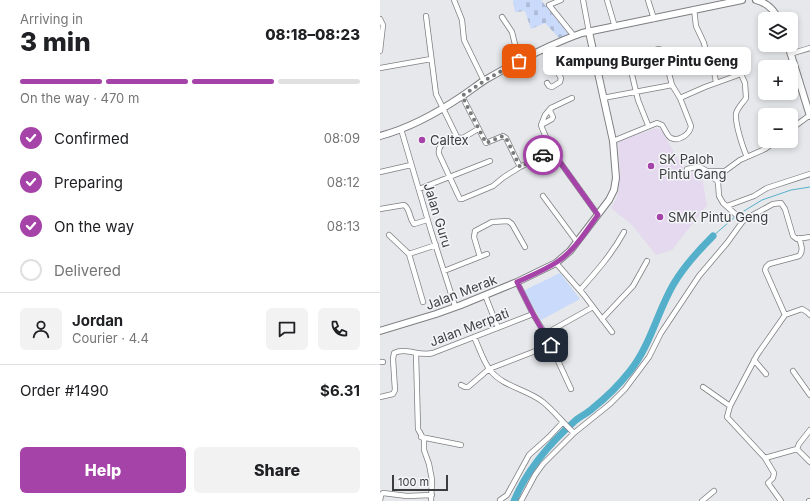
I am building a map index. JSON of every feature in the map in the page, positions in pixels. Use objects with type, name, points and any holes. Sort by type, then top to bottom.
[{"type":"main road","points":[[380,136],[412,125],[443,108],[484,81],[519,61],[574,36],[694,10],[717,3],[742,0]]},
{"type":"main road","points":[[761,1],[774,12]]},
{"type":"main road","name":"Jalan Merak","points":[[380,331],[436,314],[517,282],[556,263],[570,251],[609,200],[615,186],[616,169],[613,141],[590,32]]},
{"type":"main road","points":[[790,54],[810,115]]},
{"type":"street","points":[[454,0],[462,20],[464,40],[484,81]]},
{"type":"street","points":[[561,0],[549,5],[574,36]]},
{"type":"street","points":[[583,0],[590,32]]},
{"type":"street","points":[[607,0],[616,27]]},
{"type":"street","points":[[648,0],[654,19]]},
{"type":"street","points":[[694,10],[696,26],[704,43],[708,60]]},
{"type":"street","points":[[426,16],[436,94],[457,137]]},
{"type":"street","points":[[502,17],[512,32],[519,61]]},
{"type":"street","points":[[380,19],[383,24],[380,51]]},
{"type":"street","points":[[790,54],[810,48]]},
{"type":"street","points":[[543,49],[561,78],[560,82],[552,87],[547,83]]},
{"type":"street","points":[[613,141],[648,125],[657,123],[662,125],[670,137],[678,138],[689,133],[691,126],[680,98],[672,84],[662,50],[629,59],[638,100],[648,125]]},
{"type":"street","points":[[380,68],[431,59]]},
{"type":"street","points":[[714,71],[716,82]]},
{"type":"street","points":[[680,98],[716,82],[741,74],[745,83],[746,98],[738,108],[736,114],[747,157]]},
{"type":"street","points":[[603,98],[672,84]]},
{"type":"street","points":[[462,96],[486,143],[503,136],[506,138],[520,167]]},
{"type":"street","points":[[572,98],[551,108],[545,115],[541,125],[552,151],[598,215]]},
{"type":"street","points":[[541,125],[552,119],[553,117],[550,111],[551,108]]},
{"type":"street","points":[[798,124],[810,115]]},
{"type":"street","name":"Jalan Guru","points":[[401,129],[418,189],[455,306]]},
{"type":"street","points":[[478,129],[463,138],[457,137],[442,144],[438,149],[458,195],[462,200],[493,186],[520,167],[552,151]]},
{"type":"street","points":[[707,171],[725,171],[747,157],[766,148]]},
{"type":"street","points":[[418,189],[490,161]]},
{"type":"street","points":[[380,172],[411,165]]},
{"type":"street","points":[[687,169],[700,167],[707,171],[718,182],[719,196],[732,212],[741,220]]},
{"type":"street","points":[[727,206],[754,196],[767,188],[810,174]]},
{"type":"street","points":[[543,196],[577,242]]},
{"type":"street","points":[[521,501],[535,475],[543,464],[573,432],[610,404],[625,389],[649,357],[661,333],[699,276],[727,243],[741,220],[773,204],[781,203],[785,209],[793,236],[795,238],[810,237]]},
{"type":"street","points":[[380,209],[404,205],[406,206],[414,224],[428,220]]},
{"type":"street","points":[[480,257],[474,237],[475,231],[492,222],[508,221],[512,224],[525,247]]},
{"type":"street","points":[[580,290],[606,261],[624,232]]},
{"type":"street","points":[[390,235],[409,254],[422,302]]},
{"type":"street","points":[[785,315],[765,268],[770,264],[799,256],[802,252],[800,238]]},
{"type":"street","points":[[409,254],[436,245]]},
{"type":"street","points":[[444,271],[487,254]]},
{"type":"street","points":[[602,319],[633,286],[647,261]]},
{"type":"street","points":[[556,263],[580,290],[612,332]]},
{"type":"street","points":[[517,282],[551,345],[571,389]]},
{"type":"street","points":[[485,295],[498,328]]},
{"type":"street","points":[[545,334],[593,307]]},
{"type":"street","points":[[781,501],[768,483],[774,476],[774,473],[764,458],[727,417],[730,406],[754,360],[771,333],[785,315],[802,309],[810,315]]},
{"type":"street","name":"Jalan Merpati","points":[[380,397],[393,394],[395,390],[394,353],[402,351],[422,354],[433,353],[533,314]]},
{"type":"street","points":[[474,336],[489,370],[502,381],[535,396],[573,432]]},
{"type":"street","points":[[461,385],[465,387],[471,386],[489,370],[551,345]]},
{"type":"street","points":[[416,353],[418,430],[424,440],[424,450],[429,464],[432,480],[431,501]]},
{"type":"street","points":[[754,360],[766,374]]},
{"type":"street","points":[[793,371],[810,395]]},
{"type":"street","points":[[703,387],[730,406]]},
{"type":"street","points":[[500,500],[507,494],[529,455],[564,423]]},
{"type":"street","points":[[797,449],[810,430]]},
{"type":"street","points":[[421,437],[460,445]]},
{"type":"street","points":[[764,458],[797,449]]},
{"type":"street","points":[[797,449],[810,462]]},
{"type":"street","points":[[702,501],[714,491]]},
{"type":"street","points":[[380,501],[381,496],[386,493],[407,496],[432,495]]},
{"type":"shaded area","points":[[656,128],[661,130],[687,174],[701,172],[707,205],[672,250],[656,255],[632,225],[611,208],[617,197],[619,185],[620,172],[618,142]]},
{"type":"green space","points":[[513,0],[541,0],[569,35],[560,39],[545,23],[531,29],[525,11],[515,12]]},
{"type":"green space","points":[[560,273],[580,299],[541,320],[523,291]]},
{"type":"waterway","points":[[739,214],[762,200],[791,190],[810,187]]},
{"type":"waterway","points":[[713,236],[736,216]]},
{"type":"waterway","points":[[514,501],[532,467],[548,447],[576,420],[608,395],[630,371],[643,351],[667,296],[677,278],[713,236]]},
{"type":"way so far","points":[[519,61],[484,81],[462,96],[486,143],[503,136],[506,138],[520,167],[543,155]]},
{"type":"place","name":"Kampung Burger Pintu Geng","points":[[519,61]]},
{"type":"place","name":"Caltex","points":[[422,140]]},
{"type":"place","name":"SK Paloh Pintu Gang","points":[[651,166]]},
{"type":"place","name":"SMK Pintu Geng","points":[[660,217]]},
{"type":"route","points":[[543,155],[552,151],[598,215],[570,251],[556,263],[517,282],[551,345]]}]
